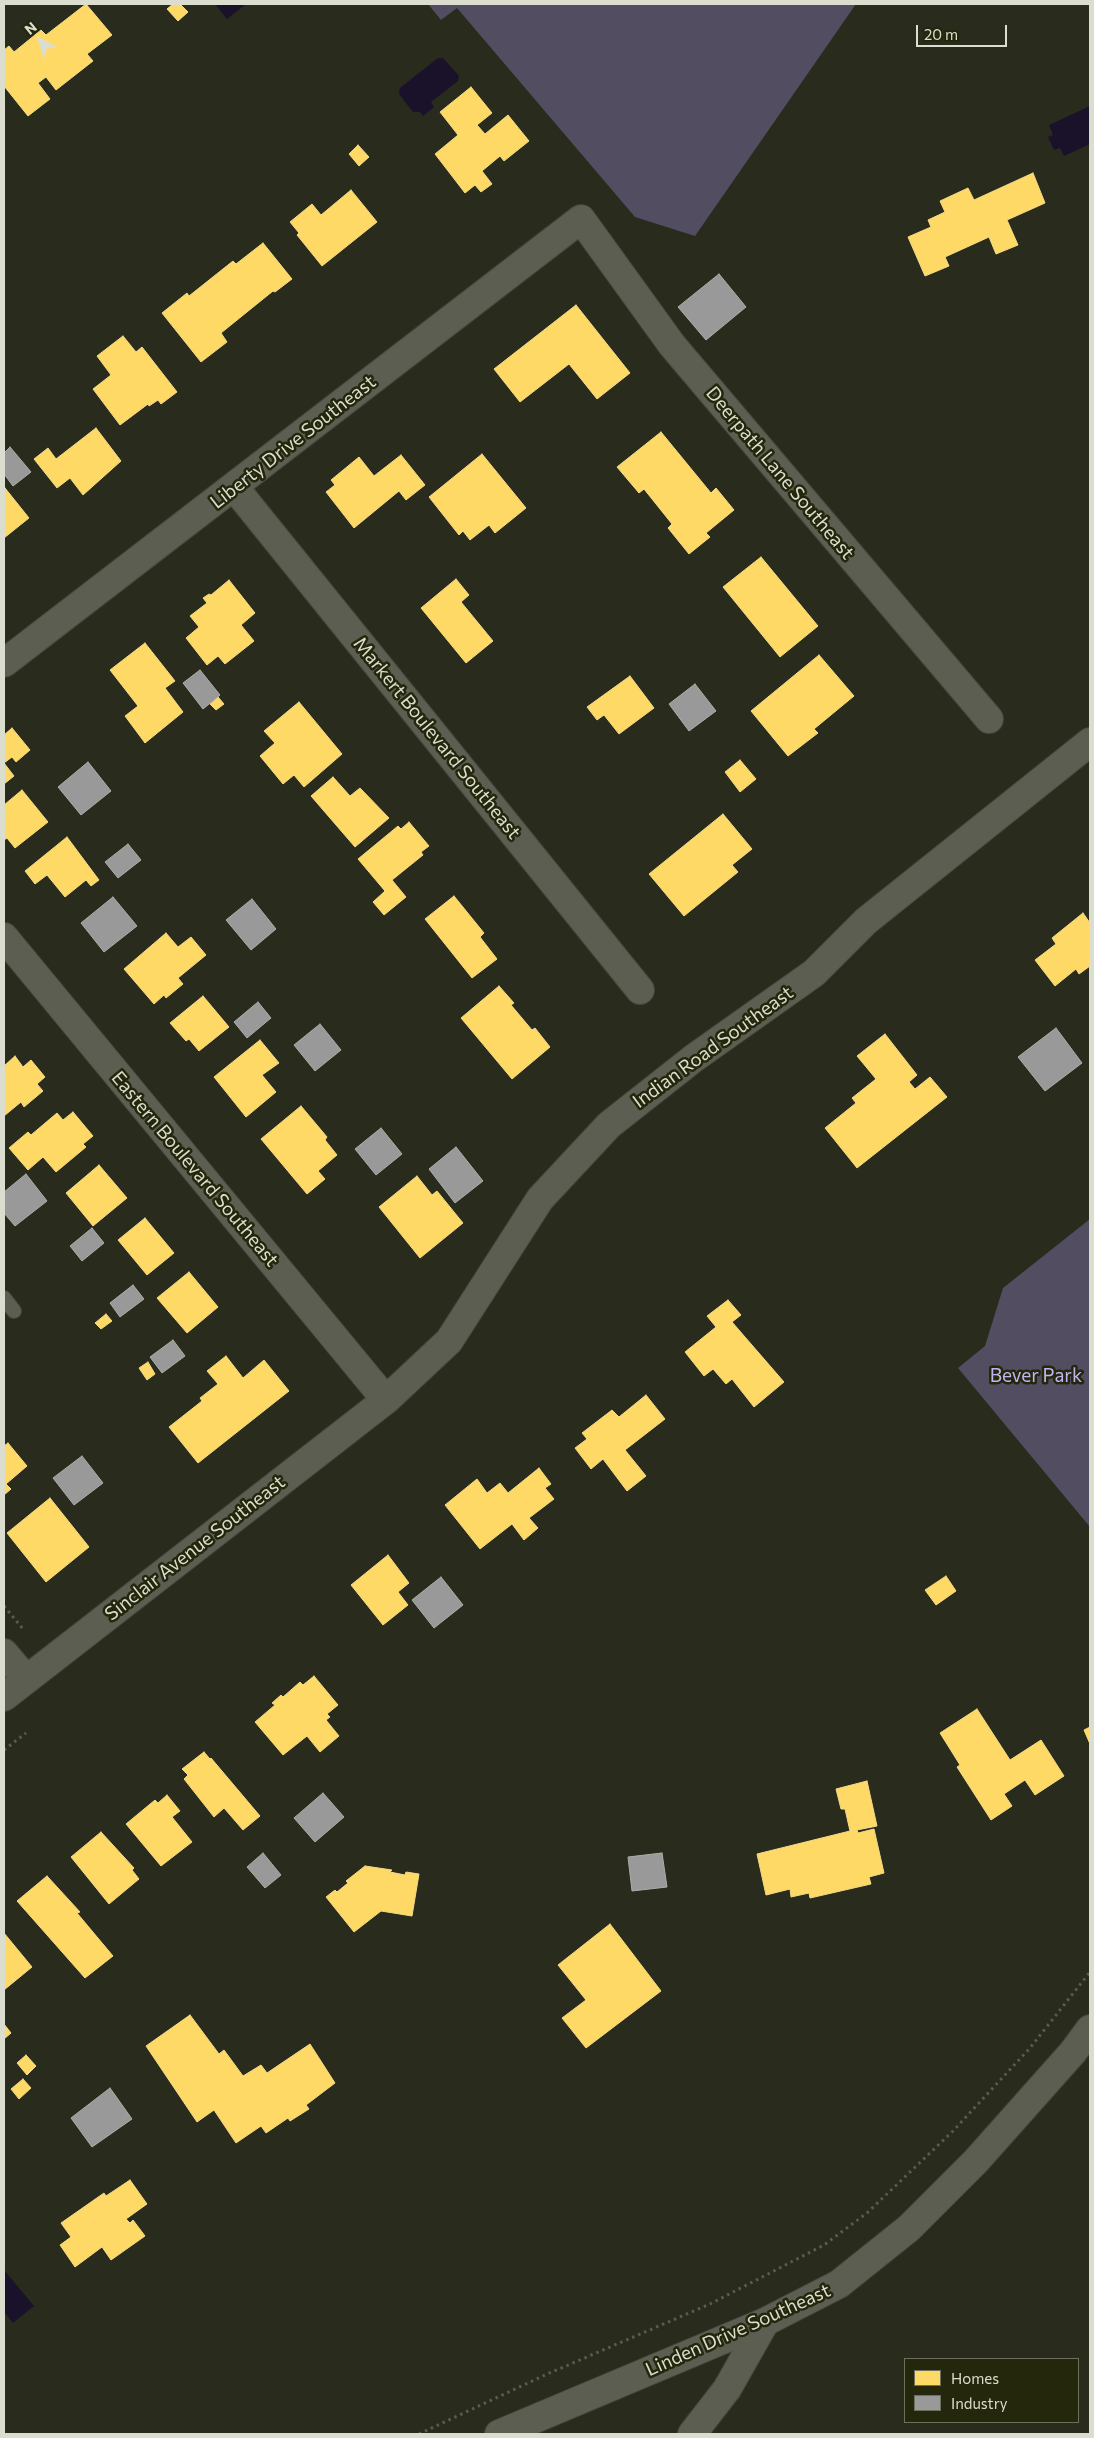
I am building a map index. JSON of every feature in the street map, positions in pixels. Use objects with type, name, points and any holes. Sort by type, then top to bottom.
[{"type":"street","name":"Liberty Drive Southeast","points":[[4,663],[581,219]]},
{"type":"street","name":"Deerpath Lane Southeast","points":[[581,219],[672,345],[989,719]]},
{"type":"street","name":"Markert Boulevard Southeast","points":[[234,487],[640,990]]},
{"type":"street","name":"Indian Road Southeast","points":[[386,1400],[449,1341],[540,1200],[609,1125],[694,1058],[814,973],[866,920],[1090,742]]},
{"type":"street","name":"Eastern Boulevard Southeast","points":[[4,937],[386,1400]]},
{"type":"street","name":"Sinclair Avenue Southeast","points":[[4,1697],[386,1400]]},
{"type":"street","points":[[4,1653],[26,1679]]},
{"type":"street","name":"Linden Drive Southeast","points":[[499,2434],[765,2322],[840,2284],[909,2228],[976,2162],[1073,2052],[1090,2029]]},
{"type":"street","points":[[692,2434],[727,2389],[765,2322]]},
{"type":"lane","points":[[4,1298],[14,1311]]},
{"type":"path","points":[[4,1606],[29,1636]]},
{"type":"path","points":[[4,1750],[26,1733]]},
{"type":"path","points":[[420,2434],[545,2375],[710,2304],[824,2245],[867,2213],[953,2131],[1030,2048],[1090,1972]]},
{"type":"green space","points":[[428,4],[856,4],[695,236],[635,217],[457,8],[441,20]]},
{"type":"green space","name":"Bever Park","points":[[1090,1219],[1090,1527],[958,1368],[985,1346],[1003,1288]]},
{"type":"shaded area","points":[[215,4],[246,4],[227,19]]},
{"type":"shaded area","points":[[438,58],[443,58],[459,76],[458,81],[431,102],[434,107],[423,116],[420,112],[413,112],[399,94],[400,88]]},
{"type":"shaded area","points":[[1090,106],[1090,144],[1064,156],[1060,148],[1054,150],[1048,137],[1053,135],[1049,125]]},
{"type":"shaded area","points":[[4,2270],[34,2306],[13,2323],[4,2312]]},
{"type":"building: Homes","points":[[86,4],[112,35],[87,54],[93,61],[56,90],[46,77],[38,83],[50,99],[28,116],[4,86],[4,50],[9,46],[14,52],[41,30],[46,35]]},
{"type":"building: Homes","points":[[173,4],[180,4],[188,12],[178,21],[167,9]]},
{"type":"building: Homes","points":[[471,87],[492,113],[477,125],[485,134],[508,115],[529,141],[504,161],[500,156],[482,171],[492,184],[481,192],[475,185],[465,193],[435,154],[458,135],[440,112]]},
{"type":"building: Homes","points":[[358,145],[369,157],[359,166],[349,154]]},
{"type":"building: Homes","points":[[1033,173],[1045,203],[1007,220],[1018,245],[996,254],[989,237],[945,257],[949,266],[925,276],[908,237],[931,227],[928,220],[945,212],[940,201],[968,188],[974,200]]},
{"type":"building: Homes","points":[[351,190],[377,222],[322,266],[297,235],[299,233],[290,222],[312,204],[321,215]]},
{"type":"building: Homes","points":[[263,243],[292,279],[275,292],[273,291],[221,333],[227,342],[201,362],[162,313],[187,293],[189,296],[233,261],[236,264]]},
{"type":"building: Homes","points":[[576,305],[630,373],[597,399],[569,364],[520,402],[494,369]]},
{"type":"building: Homes","points":[[123,336],[136,352],[142,347],[177,392],[161,404],[158,400],[149,406],[148,404],[120,425],[93,389],[111,375],[97,356]]},
{"type":"building: Homes","points":[[96,428],[121,461],[83,495],[70,478],[57,488],[34,459],[48,448],[56,459]]},
{"type":"building: Homes","points":[[661,432],[711,493],[716,488],[734,510],[706,533],[710,537],[689,554],[668,528],[672,524],[644,489],[639,493],[617,467]]},
{"type":"building: Homes","points":[[482,454],[526,508],[495,533],[489,525],[470,540],[463,531],[459,535],[429,497]]},
{"type":"building: Homes","points":[[401,455],[425,485],[406,500],[399,491],[354,528],[326,492],[335,485],[331,480],[359,457],[374,476]]},
{"type":"building: Homes","points":[[4,489],[29,518],[4,538]]},
{"type":"building: Homes","points":[[761,557],[818,626],[780,657],[723,587]]},
{"type":"building: Homes","points":[[456,579],[469,595],[461,602],[493,641],[466,663],[421,608]]},
{"type":"building: Homes","points":[[229,580],[255,613],[241,625],[254,641],[225,664],[218,656],[207,665],[186,638],[199,627],[190,616],[207,603],[203,598],[209,594],[211,595]]},
{"type":"building: Homes","points":[[145,643],[175,681],[165,688],[183,712],[145,743],[125,716],[138,706],[110,670]]},
{"type":"building: Homes","points":[[819,655],[854,696],[814,729],[818,733],[788,756],[751,711]]},
{"type":"building: Homes","points":[[630,676],[654,708],[619,734],[604,715],[597,720],[587,707]]},
{"type":"building: Homes","points":[[218,697],[224,704],[216,710],[210,704]]},
{"type":"building: Homes","points":[[299,702],[342,754],[304,787],[294,775],[283,784],[260,756],[275,743],[264,731]]},
{"type":"building: Homes","points":[[12,728],[30,750],[16,762],[12,757],[4,763],[4,735]]},
{"type":"building: Homes","points":[[740,760],[756,779],[740,792],[725,772]]},
{"type":"building: Homes","points":[[4,763],[14,776],[4,784]]},
{"type":"building: Homes","points":[[333,777],[350,796],[360,788],[389,818],[355,847],[311,796]]},
{"type":"building: Homes","points":[[22,790],[48,822],[15,848],[7,838],[4,840],[4,805]]},
{"type":"building: Homes","points":[[723,814],[752,849],[732,865],[738,872],[684,916],[649,874]]},
{"type":"building: Homes","points":[[409,822],[429,846],[421,852],[423,855],[392,880],[406,897],[384,915],[373,902],[385,891],[358,859],[398,826],[401,829]]},
{"type":"building: Homes","points":[[67,837],[99,880],[91,886],[86,880],[65,897],[47,875],[35,884],[25,871]]},
{"type":"building: Homes","points":[[454,896],[484,933],[480,937],[497,959],[472,978],[425,919]]},
{"type":"building: Homes","points":[[1083,913],[1090,923],[1090,966],[1079,974],[1076,969],[1055,986],[1035,960],[1056,944],[1052,938]]},
{"type":"building: Homes","points":[[166,933],[178,947],[191,937],[206,955],[178,978],[183,984],[166,998],[164,995],[154,1004],[124,969]]},
{"type":"building: Homes","points":[[499,986],[514,1003],[511,1005],[532,1030],[535,1028],[550,1047],[512,1079],[461,1018]]},
{"type":"building: Homes","points":[[203,996],[229,1027],[199,1051],[189,1039],[186,1041],[170,1023]]},
{"type":"building: Homes","points":[[885,1034],[917,1075],[909,1082],[915,1089],[930,1077],[947,1097],[857,1168],[825,1128],[856,1103],[852,1098],[876,1079],[857,1056]]},
{"type":"building: Homes","points":[[260,1040],[279,1063],[262,1075],[276,1092],[246,1117],[214,1077]]},
{"type":"building: Homes","points":[[15,1056],[23,1067],[31,1060],[45,1077],[37,1084],[43,1091],[24,1107],[21,1102],[4,1116],[4,1066]]},
{"type":"building: Homes","points":[[301,1106],[327,1137],[325,1140],[337,1155],[318,1171],[325,1179],[307,1194],[261,1139]]},
{"type":"building: Homes","points":[[73,1112],[93,1136],[83,1144],[86,1147],[56,1172],[43,1157],[28,1170],[9,1148],[28,1132],[31,1135],[57,1113],[63,1120]]},
{"type":"building: Homes","points":[[99,1165],[127,1198],[93,1226],[66,1193]]},
{"type":"building: Homes","points":[[417,1176],[432,1195],[437,1191],[463,1223],[420,1258],[379,1207]]},
{"type":"building: Homes","points":[[145,1218],[174,1253],[147,1275],[118,1240]]},
{"type":"building: Homes","points":[[189,1272],[218,1307],[187,1333],[157,1298]]},
{"type":"building: Homes","points":[[728,1300],[741,1315],[732,1322],[784,1382],[754,1407],[732,1379],[726,1384],[713,1369],[704,1376],[685,1352],[716,1327],[707,1316]]},
{"type":"building: Homes","points":[[106,1314],[112,1321],[101,1329],[95,1323]]},
{"type":"building: Homes","points":[[226,1356],[243,1378],[264,1360],[289,1391],[198,1463],[169,1427],[202,1401],[200,1398],[218,1384],[207,1371]]},
{"type":"building: Homes","points":[[148,1362],[155,1374],[147,1380],[139,1368]]},
{"type":"building: Homes","points":[[646,1395],[665,1419],[625,1450],[646,1476],[627,1491],[603,1459],[591,1469],[575,1448],[587,1439],[582,1433],[612,1410],[619,1417]]},
{"type":"building: Homes","points":[[8,1443],[27,1466],[6,1484],[11,1489],[4,1495],[4,1446]]},
{"type":"building: Homes","points":[[539,1468],[551,1484],[545,1488],[554,1499],[529,1518],[538,1528],[524,1540],[512,1524],[480,1549],[445,1505],[477,1479],[487,1493],[500,1483],[508,1493]]},
{"type":"building: Homes","points":[[50,1498],[89,1547],[46,1582],[7,1533]]},
{"type":"building: Homes","points":[[388,1555],[409,1583],[398,1592],[408,1605],[383,1625],[351,1585]]},
{"type":"building: Homes","points":[[946,1576],[956,1591],[936,1605],[925,1590]]},
{"type":"building: Homes","points":[[314,1676],[338,1705],[327,1714],[330,1717],[326,1720],[339,1736],[320,1752],[307,1736],[283,1755],[255,1722],[275,1705],[272,1703],[281,1695],[283,1697],[300,1682],[303,1685]]},
{"type":"building: Homes","points":[[977,1709],[1010,1760],[1041,1740],[1064,1776],[1035,1795],[1025,1780],[1004,1794],[1012,1806],[991,1820],[957,1767],[960,1765],[940,1733]]},
{"type":"building: Homes","points":[[1090,1727],[1090,1744],[1084,1730]]},
{"type":"building: Homes","points":[[204,1752],[260,1816],[243,1830],[224,1808],[214,1817],[184,1779],[188,1775],[182,1769]]},
{"type":"building: Homes","points":[[867,1781],[877,1826],[857,1830],[858,1833],[874,1829],[884,1873],[869,1877],[871,1884],[810,1898],[809,1893],[791,1897],[790,1889],[766,1895],[757,1854],[850,1831],[845,1809],[841,1809],[836,1789]]},
{"type":"building: Homes","points":[[167,1795],[180,1811],[172,1817],[192,1842],[161,1866],[126,1824],[155,1800],[158,1803]]},
{"type":"building: Homes","points":[[101,1832],[134,1868],[132,1870],[139,1879],[109,1904],[71,1857]]},
{"type":"building: Homes","points":[[365,1866],[392,1870],[390,1872],[405,1875],[406,1872],[419,1874],[412,1916],[381,1911],[354,1932],[326,1897],[335,1890],[337,1892],[348,1883],[346,1881]]},
{"type":"building: Homes","points":[[47,1876],[80,1912],[77,1913],[113,1956],[85,1978],[17,1901]]},
{"type":"building: Homes","points":[[610,1924],[661,1991],[586,2048],[562,2018],[586,2000],[558,1965]]},
{"type":"building: Homes","points":[[4,1933],[32,1967],[4,1990]]},
{"type":"building: Homes","points":[[190,2015],[219,2054],[224,2050],[243,2076],[261,2065],[267,2073],[310,2044],[335,2083],[306,2105],[309,2109],[290,2121],[288,2118],[266,2133],[261,2126],[236,2143],[214,2110],[197,2122],[146,2046]]},
{"type":"building: Homes","points":[[4,2024],[11,2033],[4,2039]]},
{"type":"building: Homes","points":[[26,2055],[36,2066],[27,2075],[17,2063]]},
{"type":"building: Homes","points":[[23,2079],[31,2088],[19,2099],[11,2089]]},
{"type":"building: Homes","points":[[130,2180],[147,2204],[126,2219],[130,2223],[133,2220],[145,2236],[111,2260],[102,2247],[75,2267],[60,2245],[71,2237],[61,2223],[104,2193],[106,2196]]},
{"type":"building: Industry","points":[[719,274],[746,307],[706,340],[678,307]]},
{"type":"building: Industry","points":[[10,447],[31,472],[13,486],[4,474],[4,453]]},
{"type":"building: Industry","points":[[200,670],[220,695],[203,709],[183,683]]},
{"type":"building: Industry","points":[[695,684],[716,711],[689,731],[669,704]]},
{"type":"building: Industry","points":[[88,762],[111,791],[81,815],[58,787]]},
{"type":"building: Industry","points":[[128,844],[141,860],[118,878],[105,862]]},
{"type":"building: Industry","points":[[113,897],[137,926],[104,952],[81,923]]},
{"type":"building: Industry","points":[[252,899],[276,929],[251,950],[226,920]]},
{"type":"building: Industry","points":[[258,1002],[271,1018],[247,1038],[234,1022]]},
{"type":"building: Industry","points":[[320,1024],[341,1050],[315,1071],[294,1045]]},
{"type":"building: Industry","points":[[1056,1028],[1082,1063],[1045,1091],[1018,1057]]},
{"type":"building: Industry","points":[[381,1128],[402,1154],[376,1175],[355,1149]]},
{"type":"building: Industry","points":[[456,1147],[483,1181],[455,1203],[429,1169]]},
{"type":"building: Industry","points":[[26,1174],[47,1201],[15,1226],[4,1213],[4,1192]]},
{"type":"building: Industry","points":[[92,1228],[104,1243],[82,1261],[70,1246]]},
{"type":"building: Industry","points":[[133,1285],[144,1299],[120,1317],[110,1303]]},
{"type":"building: Industry","points":[[173,1340],[185,1356],[162,1373],[150,1357]]},
{"type":"building: Industry","points":[[82,1456],[103,1483],[74,1505],[53,1478]]},
{"type":"building: Industry","points":[[441,1577],[463,1605],[434,1628],[412,1600]]},
{"type":"building: Industry","points":[[323,1793],[344,1817],[315,1842],[294,1818]]},
{"type":"building: Industry","points":[[263,1853],[281,1875],[265,1888],[247,1867]]},
{"type":"building: Industry","points":[[662,1853],[667,1887],[632,1891],[628,1857]]},
{"type":"building: Industry","points":[[110,2088],[132,2119],[92,2147],[71,2118]]}]
